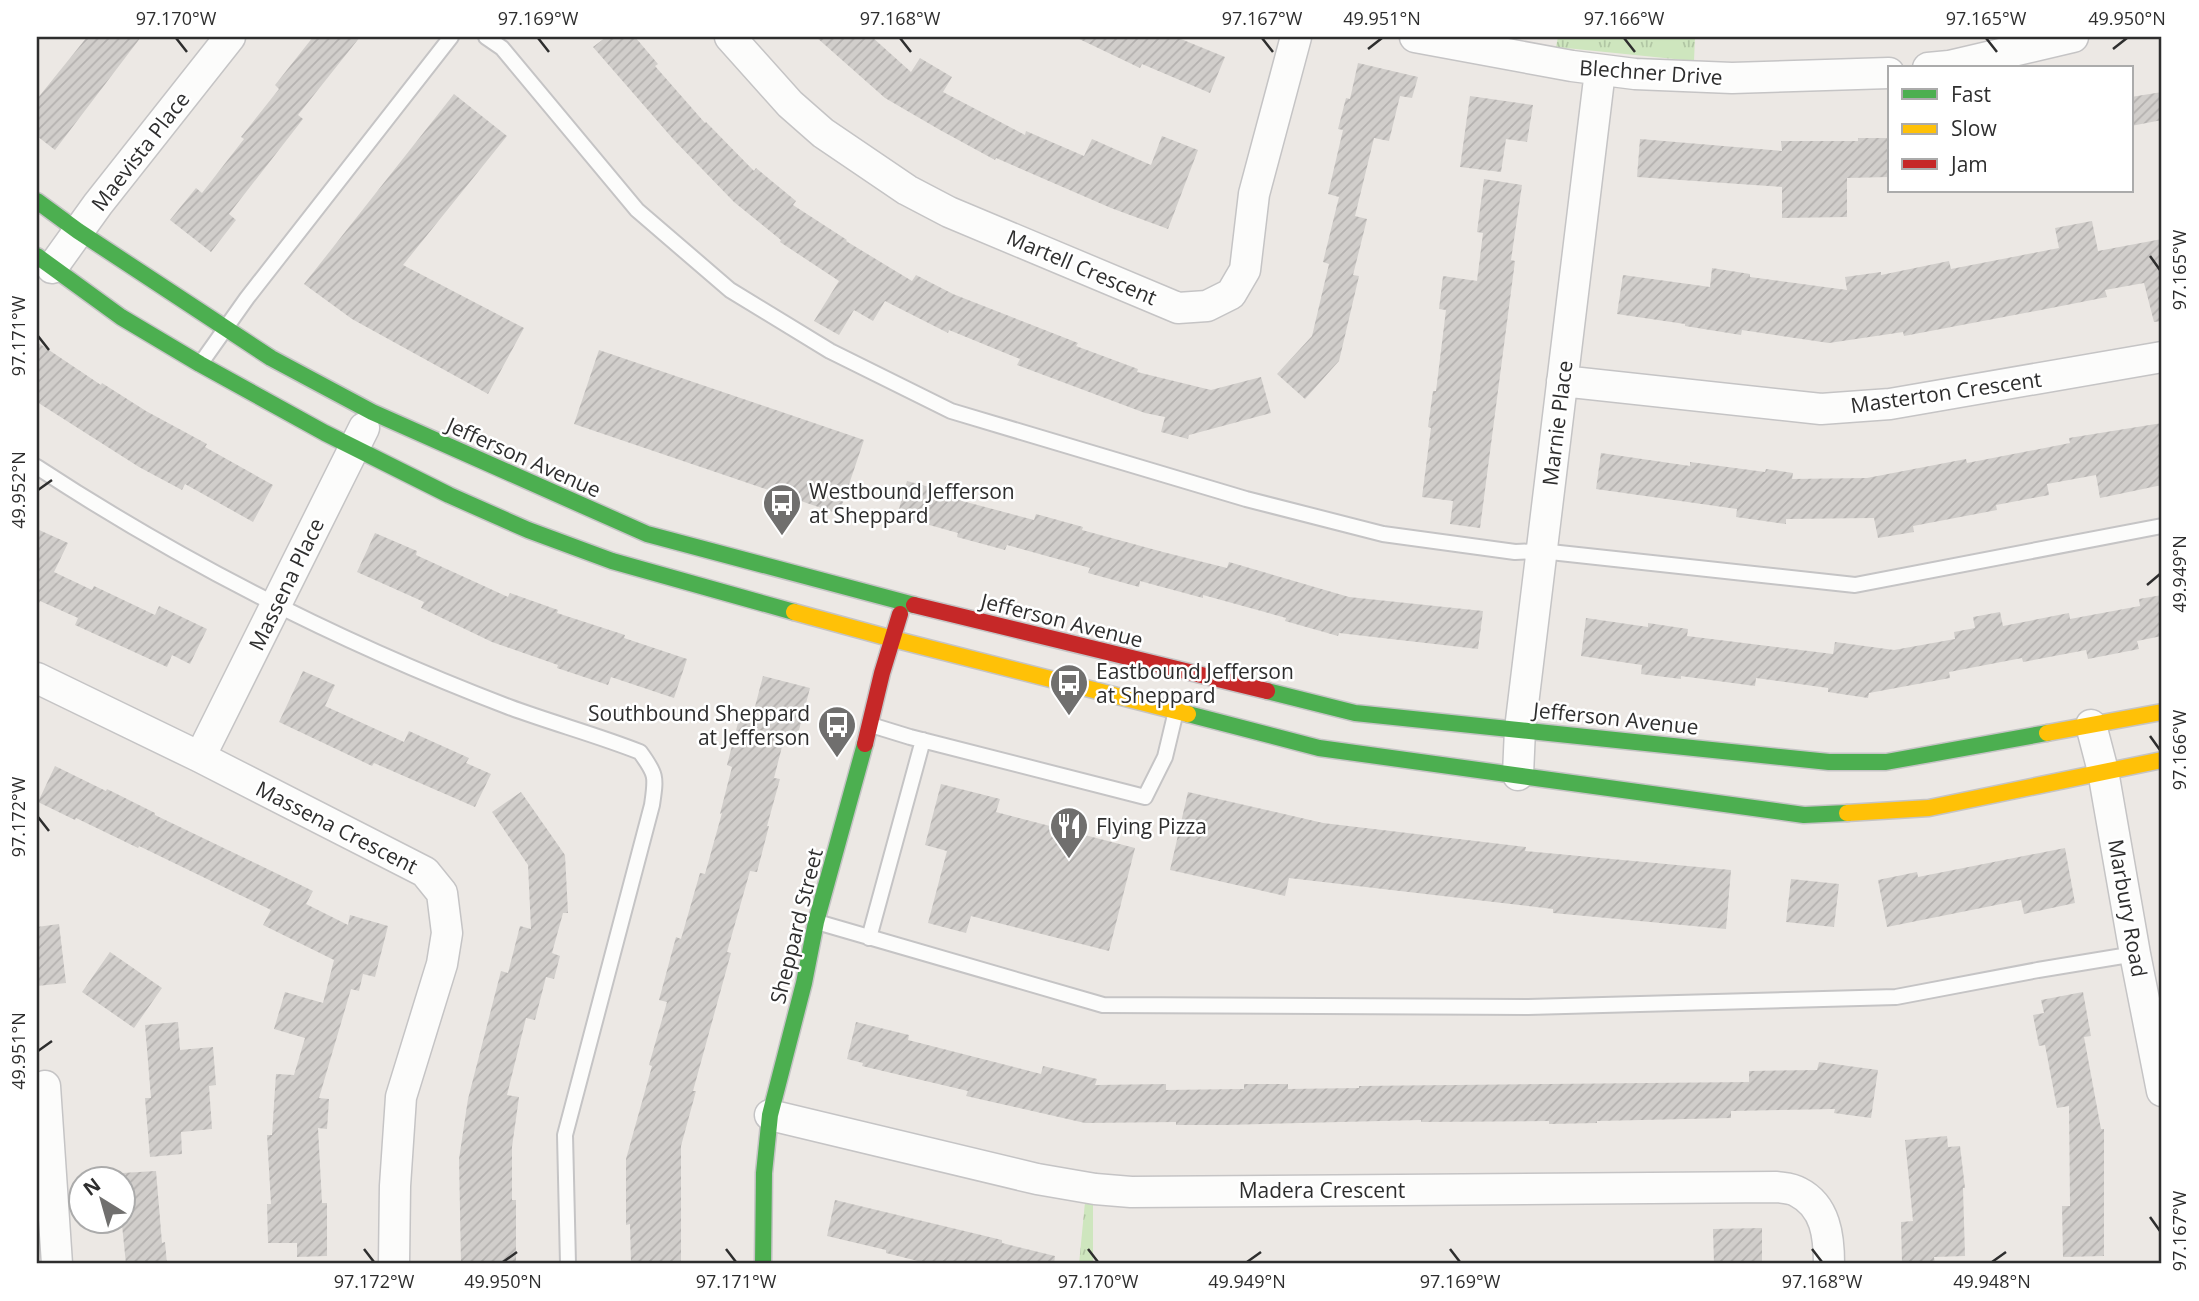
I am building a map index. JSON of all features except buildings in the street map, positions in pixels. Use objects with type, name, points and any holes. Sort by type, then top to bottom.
[{"type":"street","name":"Maevista Place","points":[[44,262],[78,231],[230,37]]},
{"type":"street","name":"Martell Crescent","points":[[730,37],[790,104],[823,133],[907,190],[949,212],[1178,308],[1207,306],[1231,294],[1245,270],[1254,194],[1296,37]]},
{"type":"street","name":"Blechner Drive","points":[[1415,37],[1600,71],[1732,78],[1888,73]]},
{"type":"street","points":[[1941,66],[2073,37]]},
{"type":"street","name":"Marnie Place","points":[[1518,775],[1520,729],[1600,71]]},
{"type":"street","name":"Jefferson Avenue","points":[[37,201],[271,358],[372,412],[647,534],[903,602],[1354,713],[1829,762],[1886,762],[2162,712]]},
{"type":"street","points":[[44,262],[121,317],[200,364],[354,447],[449,495],[528,530],[612,561],[893,639],[1319,748],[1804,815],[1929,808],[2162,760]]},
{"type":"street","name":"Masterton Crescent","points":[[1562,381],[1821,409],[1890,404],[2162,357]]},
{"type":"street","name":"Massena Place","points":[[200,757],[372,412]]},
{"type":"street","name":"Sheppard Street","points":[[763,1264],[764,1173],[771,1115],[804,983],[816,922],[903,602]]},
{"type":"street","name":"Massena Crescent","points":[[37,678],[200,757],[425,872],[442,893],[447,933],[442,964],[401,1097],[395,1186],[394,1264]]},
{"type":"street","name":"Marbury Road","points":[[2091,725],[2103,771],[2162,1091]]},
{"type":"street","points":[[45,1086],[57,1264]]},
{"type":"street","name":"Madera Crescent","points":[[771,1115],[1037,1179],[1131,1192],[1777,1186],[1797,1191],[1813,1202],[1829,1239],[1829,1264]]},
{"type":"lane","points":[[200,364],[225,327],[451,37]]},
{"type":"lane","points":[[486,37],[502,48],[637,210],[730,290],[830,351],[951,411],[1246,499],[1383,534],[1515,552],[1542,551],[1855,585],[2162,526]]},
{"type":"lane","points":[[37,467],[152,538],[275,606],[395,660],[510,707],[640,752],[656,780],[652,805],[565,1135],[568,1264]]},
{"type":"lane","points":[[870,724],[1145,797],[1165,757],[1176,711]]},
{"type":"lane","points":[[869,938],[923,740]]},
{"type":"lane","points":[[816,922],[1104,1005],[1528,1007],[1896,997],[2136,954]]},
{"type":"green space","points":[[1558,37],[1695,37],[1694,61],[1556,47]]},
{"type":"green space","points":[[1085,1202],[1093,1203],[1093,1264],[1079,1264]]},
{"type":"traffic: fast","points":[[37,201],[271,358],[372,412],[647,534],[914,605]]},
{"type":"traffic: fast","points":[[37,256],[121,317],[200,364],[325,433],[449,495],[528,530],[612,561],[794,612]]},
{"type":"traffic: fast","points":[[1267,691],[1355,713],[1829,762],[1886,762],[2047,733]]},
{"type":"traffic: fast","points":[[1188,714],[1319,748],[1804,815],[1847,813]]},
{"type":"traffic: fast","points":[[763,1264],[764,1173],[770,1115],[804,983],[816,922],[865,744]]},
{"type":"traffic: slow","points":[[794,612],[1188,714]]},
{"type":"traffic: slow","points":[[2047,733],[2162,712]]},
{"type":"traffic: slow","points":[[1847,813],[1929,808],[2162,760]]},
{"type":"traffic: jam","points":[[914,605],[1267,691]]},
{"type":"traffic: jam","points":[[865,744],[900,614]]},
{"type":"place","name":"Westbound Jefferson at Sheppard","points":[[782,537]]},
{"type":"place","name":"Eastbound Jefferson at Sheppard","points":[[1069,717]]},
{"type":"place","name":"Southbound Sheppard at Jefferson","points":[[837,759]]},
{"type":"place","name":"Flying Pizza","points":[[1069,860]]}]
